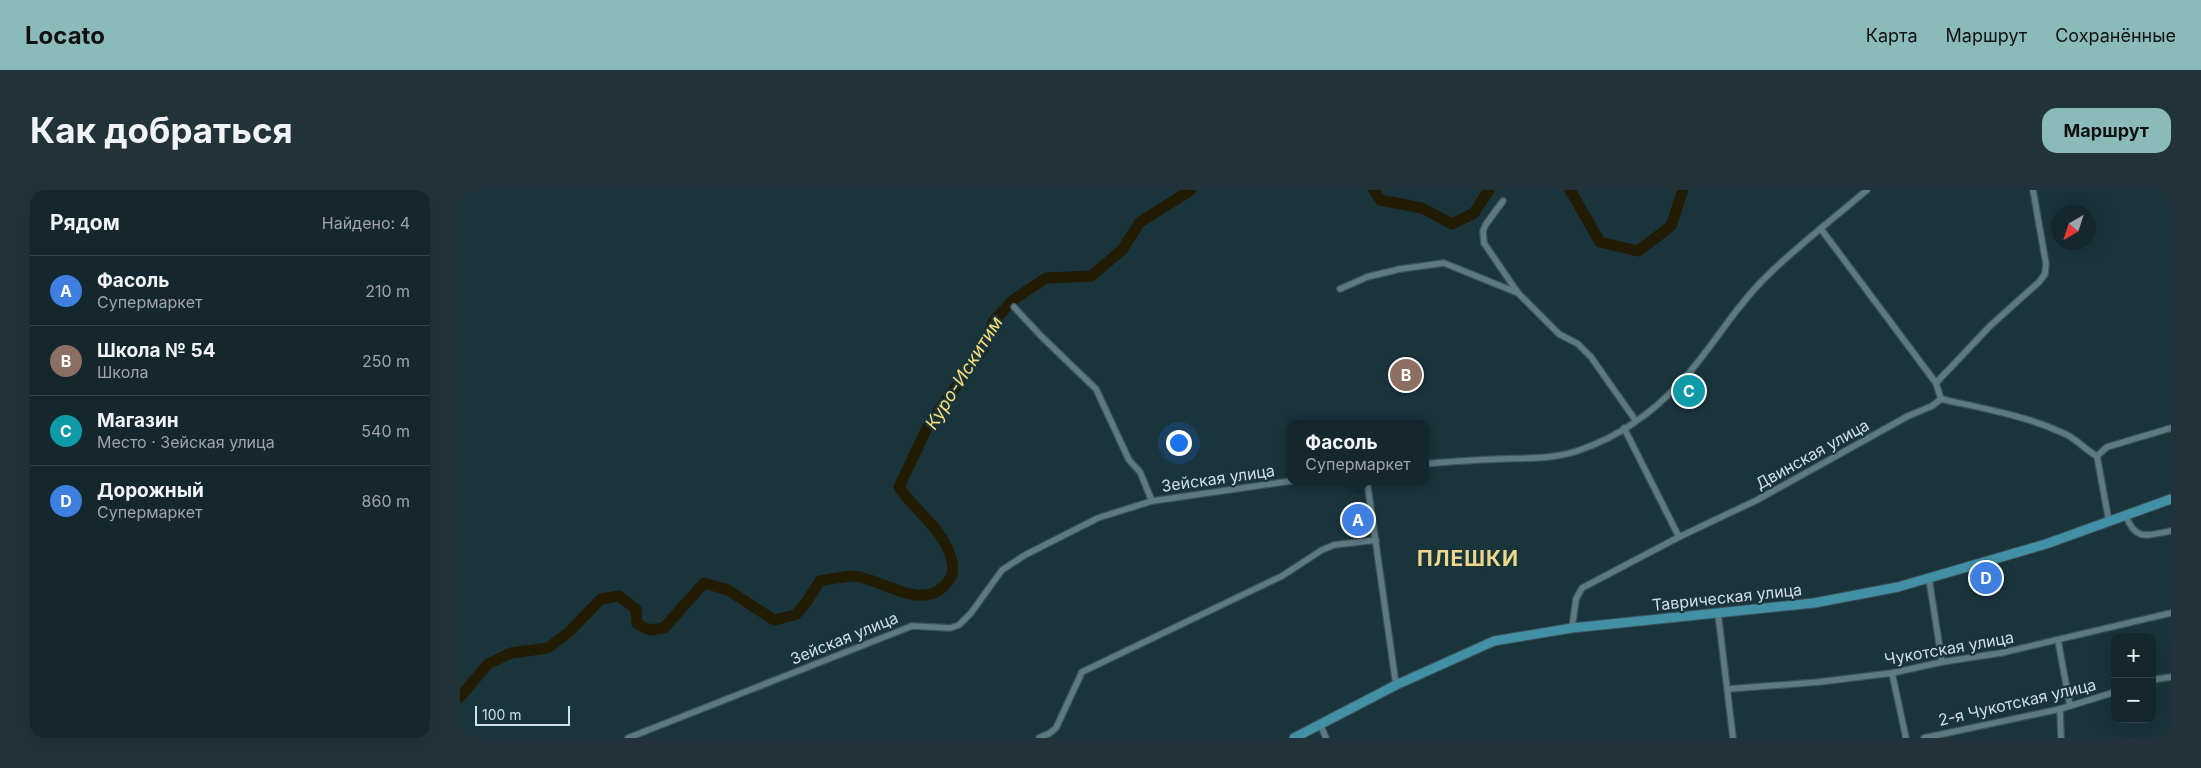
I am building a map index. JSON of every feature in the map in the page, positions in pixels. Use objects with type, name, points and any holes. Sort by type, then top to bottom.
[{"type":"main road","name":"Таврическая улица","points":[[1294,738],[1396,685],[1494,641],[1572,628],[1814,603],[1929,579],[2046,544],[2171,499]]},
{"type":"street","points":[[1429,464],[1458,460],[1552,458],[1602,442],[1636,421],[1660,404],[1681,382],[1735,312],[1766,277],[1867,190]]},
{"type":"street","points":[[1936,383],[1964,352],[2040,282],[2045,274],[2046,264],[2033,190]]},
{"type":"street","points":[[1503,201],[1486,224],[1482,238],[1484,243],[1518,293],[1559,334],[1578,344],[1591,357],[1636,421]]},
{"type":"street","points":[[1821,229],[1936,383],[1942,399],[1988,409],[2050,428],[2066,434],[2097,456],[2109,522]]},
{"type":"street","points":[[1340,289],[1367,277],[1444,263],[1518,293]]},
{"type":"street","points":[[1014,307],[1096,389],[1129,460],[1140,472],[1152,501]]},
{"type":"street","name":"Двинская улица","points":[[1572,628],[1576,599],[1582,588],[1679,536],[1756,500],[1942,399]]},
{"type":"street","points":[[1624,428],[1679,536]]},
{"type":"street","points":[[2097,456],[2107,447],[2171,428]]},
{"type":"street","name":"Зейская улица","points":[[628,738],[755,690],[912,626],[950,628],[959,625],[971,613],[1002,570],[1025,555],[1098,518],[1152,501],[1287,482]]},
{"type":"street","points":[[1368,485],[1396,685]]},
{"type":"street","points":[[2126,516],[2131,529],[2136,533],[2148,534],[2171,531]]},
{"type":"street","points":[[1039,738],[1056,728],[1082,672],[1282,576],[1322,550],[1334,545],[1376,540]]},
{"type":"street","points":[[1929,579],[1942,662]]},
{"type":"street","points":[[1718,613],[1734,738]]},
{"type":"street","name":"Чукотская улица","points":[[1728,689],[1819,682],[1892,673],[1942,662],[2001,653],[2171,613]]},
{"type":"street","points":[[2058,640],[2070,706]]},
{"type":"street","points":[[1892,673],[1906,738]]},
{"type":"street","points":[[2156,679],[2171,677]]},
{"type":"street","name":"2-я Чукотская улица","points":[[1924,738],[2060,709],[2111,693]]},
{"type":"street","points":[[2060,709],[2062,738]]},
{"type":"street","points":[[1320,726],[1326,738]]},
{"type":"waterway","name":"Куро-Искитим","points":[[460,697],[488,664],[511,653],[548,648],[569,632],[601,599],[619,596],[636,609],[637,624],[650,630],[664,628],[704,583],[728,590],[774,620],[795,615],[803,607],[820,581],[854,576],[917,595],[929,595],[940,590],[952,574],[953,568],[948,550],[935,528],[899,487],[929,424],[983,349],[993,322],[1013,300],[1046,278],[1091,276],[1122,250],[1140,222],[1191,190]]},
{"type":"waterway","name":"Куро-Искитим","points":[[1374,190],[1380,200],[1422,208],[1452,224],[1474,213],[1489,190]]},
{"type":"waterway","name":"Куро-Искитим","points":[[1570,190],[1600,242],[1638,251],[1671,226],[1683,190]]},
{"type":"place","name":"Школа № 54","points":[[1406,375]]},
{"type":"place","name":"Магазин","points":[[1689,391]]},
{"type":"place","name":"Фасоль","points":[[1358,520]]},
{"type":"place","name":"Дорожный","points":[[1986,578]]},
{"type":"district","name":"ПЛЕШКИ","points":[[1468,559]]}]
